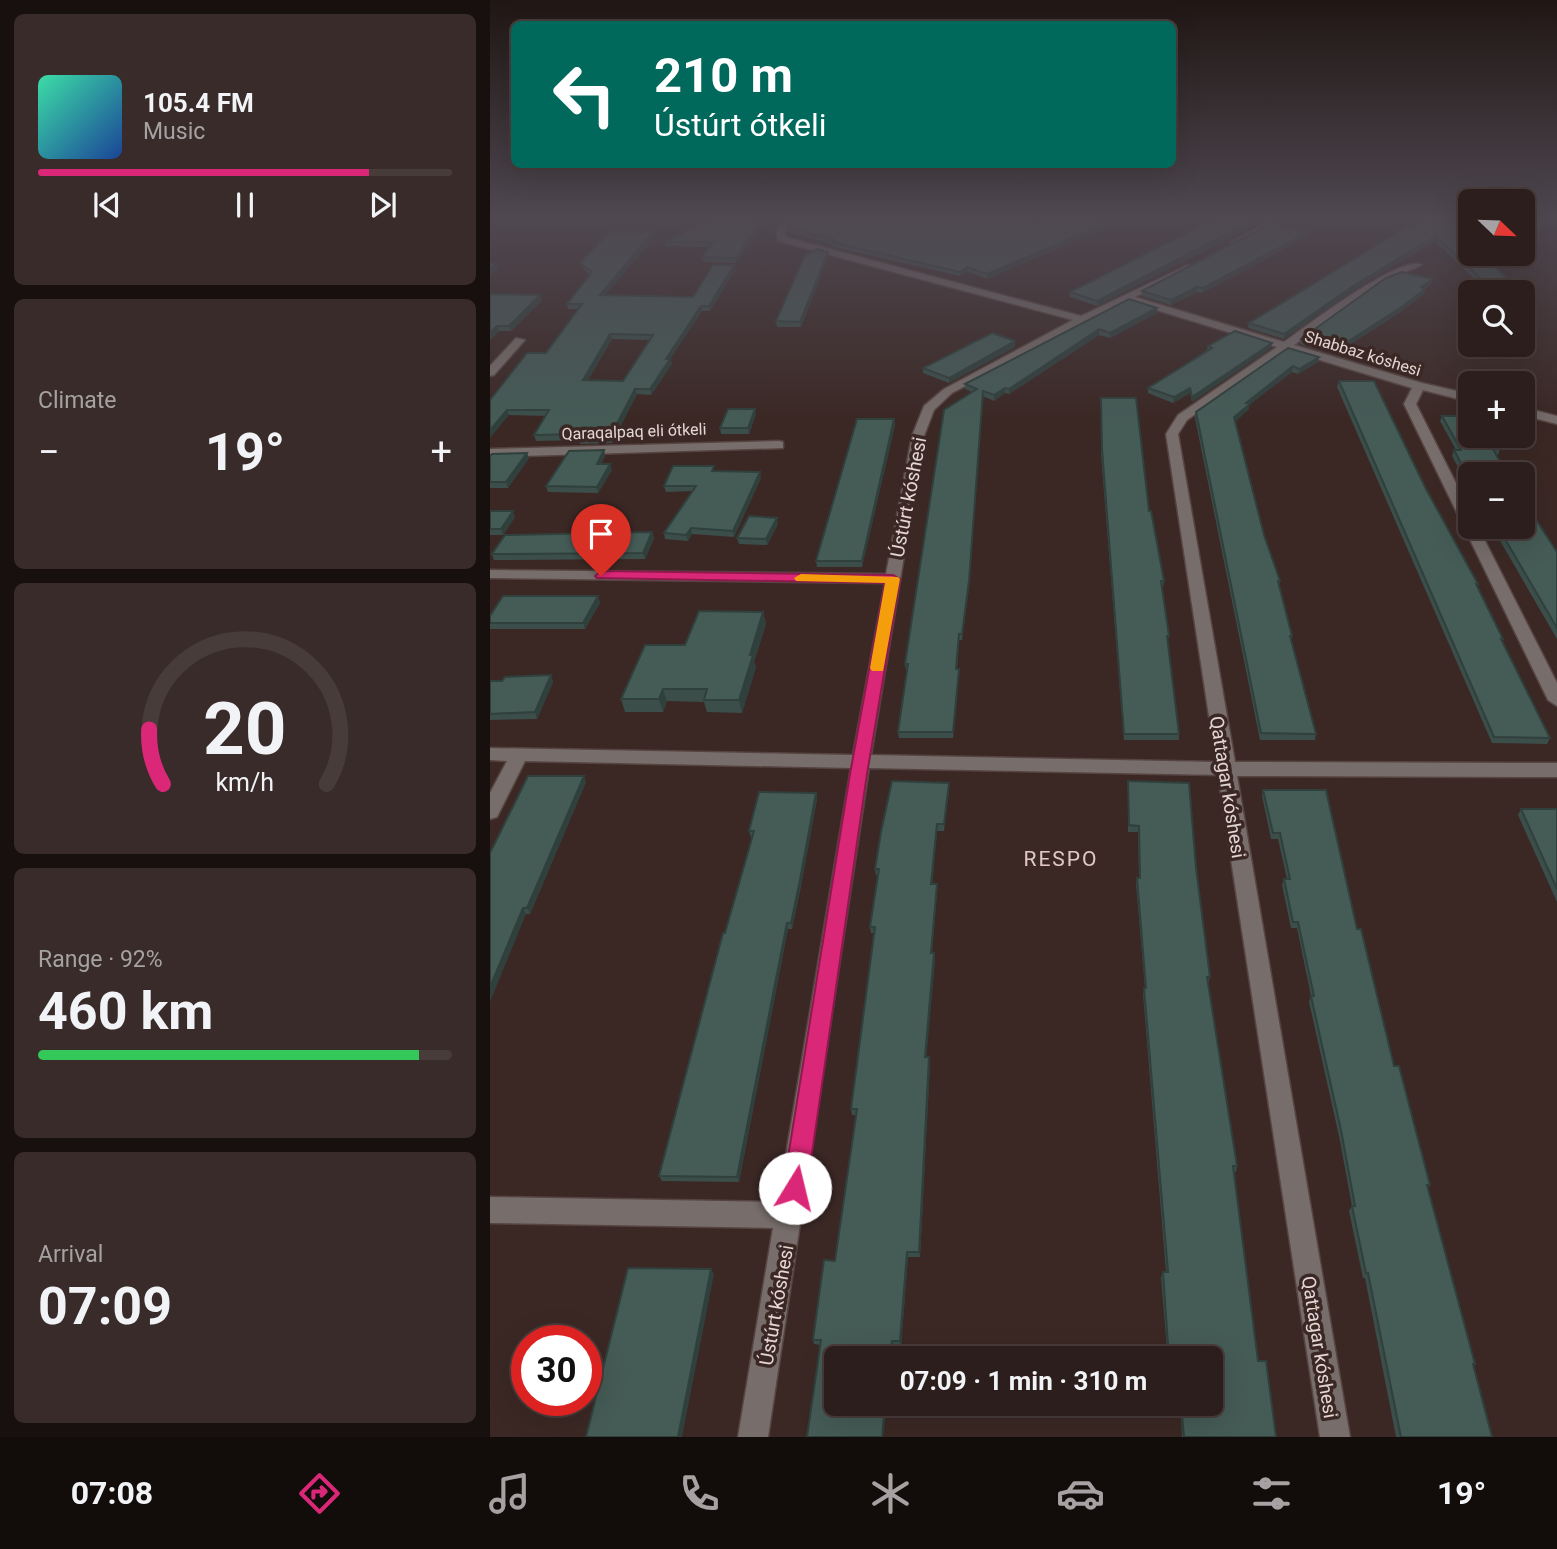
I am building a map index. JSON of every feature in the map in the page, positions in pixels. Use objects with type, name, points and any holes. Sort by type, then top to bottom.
[{"type":"street","points":[[954,285],[1082,319]]},
{"type":"street","name":"Ústúrt kóshesi","points":[[753,1437],[791,1215],[862,760],[918,436],[928,409],[948,391],[1082,319],[1153,285]]},
{"type":"street","name":"Qattagar kóshesi","points":[[1335,1437],[1172,434],[1182,418],[1372,285]]},
{"type":"street","name":"Shabbaz kóshesi","points":[[1127,298],[1419,386],[1458,395]]},
{"type":"street","points":[[492,368],[520,340]]},
{"type":"street","points":[[1419,386],[1410,404],[1458,500]]},
{"type":"street","points":[[1535,414],[1557,420]]},
{"type":"street","name":"Qaraqalpaq eli ótkeli","points":[[490,453],[779,445]]},
{"type":"street","points":[[1477,539],[1557,700]]},
{"type":"street","points":[[490,574],[893,579]]},
{"type":"street","points":[[490,754],[1225,769],[1557,770]]},
{"type":"street","points":[[490,812],[519,754]]},
{"type":"street","points":[[490,1210],[791,1215]]},
{"type":"building","points":[[582,285],[608,285],[600,295],[693,297],[700,285],[722,285],[709,306],[701,306],[650,389],[635,389],[610,437],[578,438],[581,434],[534,435],[549,410],[507,410],[490,430],[490,400],[527,353],[546,353],[582,304],[567,304]],"holes":[[[610,334],[653,335],[623,381],[583,380]]]},
{"type":"building","points":[[792,285],[815,285],[800,322],[776,321]]},
{"type":"building","points":[[1084,285],[1128,285],[1097,301],[1070,292]]},
{"type":"building","points":[[1153,285],[1209,285],[1197,287],[1171,300],[1142,291]]},
{"type":"building","points":[[1311,285],[1355,285],[1353,286],[1284,334],[1249,323]]},
{"type":"building","points":[[1376,285],[1424,285],[1421,287],[1425,289],[1400,308],[1336,349],[1301,339]]},
{"type":"building","points":[[490,294],[540,295],[509,326],[497,326],[490,333]]},
{"type":"building","points":[[1129,299],[1157,308],[1110,333],[1099,329],[1009,389],[1005,388],[994,395],[983,391],[969,581],[962,634],[959,634],[956,669],[959,669],[953,732],[898,732],[908,664],[905,664],[944,410],[977,389],[965,384]]},
{"type":"building","points":[[1235,331],[1272,343],[1192,397],[1190,388],[1174,397],[1148,388],[1212,348],[1208,346]]},
{"type":"building","points":[[992,333],[1015,341],[949,378],[923,368]]},
{"type":"building","points":[[1288,348],[1319,357],[1299,369],[1293,366],[1246,403],[1250,404],[1234,417],[1264,535],[1280,581],[1290,636],[1316,734],[1261,733],[1196,412]]},
{"type":"building","points":[[1339,381],[1374,381],[1426,489],[1478,584],[1501,639],[1550,738],[1494,737]]},
{"type":"building","points":[[1101,398],[1136,398],[1149,511],[1164,581],[1161,581],[1179,734],[1124,734],[1102,449]]},
{"type":"building","points":[[728,409],[755,409],[748,428],[720,428]]},
{"type":"building","points":[[1442,416],[1458,416],[1458,445]]},
{"type":"building","points":[[857,419],[894,419],[862,561],[816,561]]},
{"type":"building","points":[[1460,448],[1499,448],[1493,449],[1500,462],[1460,462],[1454,450],[1461,450]]},
{"type":"building","points":[[604,450],[597,464],[610,464],[597,487],[546,486],[569,451]]},
{"type":"building","points":[[527,453],[506,482],[490,482],[492,454]]},
{"type":"building","points":[[673,466],[714,466],[712,471],[760,472],[733,531],[691,528],[686,535],[664,533],[696,486],[664,486]]},
{"type":"building","points":[[490,511],[513,511],[501,529],[490,529]]},
{"type":"building","points":[[749,516],[777,518],[766,539],[737,538]]},
{"type":"building","points":[[1535,518],[1557,552],[1557,628],[1505,539],[1535,539]]},
{"type":"building","points":[[652,532],[643,553],[492,554],[505,535]]},
{"type":"building","points":[[503,596],[598,596],[583,623],[490,623],[490,616]]},
{"type":"building","points":[[699,611],[763,612],[739,700],[704,700],[707,689],[663,689],[659,699],[621,699],[645,645],[685,645]]},
{"type":"building","points":[[551,675],[535,712],[490,714],[490,681],[502,681],[505,677]]},
{"type":"building","points":[[528,776],[584,776],[490,987],[490,853]]},
{"type":"building","points":[[892,781],[949,783],[944,824],[937,824],[931,884],[937,884],[925,1057],[929,1057],[919,1252],[907,1252],[900,1341],[892,1341],[891,1346],[824,1346],[824,1416],[884,1416],[882,1437],[807,1437],[821,1340],[813,1340],[824,1260],[835,1261],[857,1109],[851,1109],[875,927],[870,927],[879,869],[875,869]]},
{"type":"building","points":[[1128,781],[1189,783],[1196,868],[1210,977],[1207,977],[1237,1166],[1233,1166],[1258,1361],[1266,1361],[1276,1437],[1184,1437],[1182,1416],[1223,1416],[1223,1346],[1168,1345],[1163,1272],[1168,1272],[1137,878],[1140,878],[1139,826],[1129,825]]},
{"type":"building","points":[[1263,790],[1326,790],[1357,929],[1361,929],[1394,1066],[1399,1066],[1492,1437],[1401,1437],[1352,1206],[1355,1206],[1341,1130],[1311,996],[1314,996],[1298,922],[1293,922],[1284,879],[1290,879],[1280,833],[1273,833]]},
{"type":"building","points":[[759,792],[816,793],[791,923],[787,923],[737,1177],[659,1176],[723,933],[754,831],[749,831]]},
{"type":"building","points":[[1521,809],[1557,809],[1557,889]]},
{"type":"building","points":[[628,1268],[711,1269],[678,1437],[586,1437],[591,1416],[602,1416],[602,1373]]},
{"type":"slow traffic","points":[[801,578],[893,579],[878,668]]},
{"type":"district","name":"RESPO","points":[[1061,859]]},
{"type":"route","points":[[601,576],[893,579],[859,774],[795,1188]]}]
